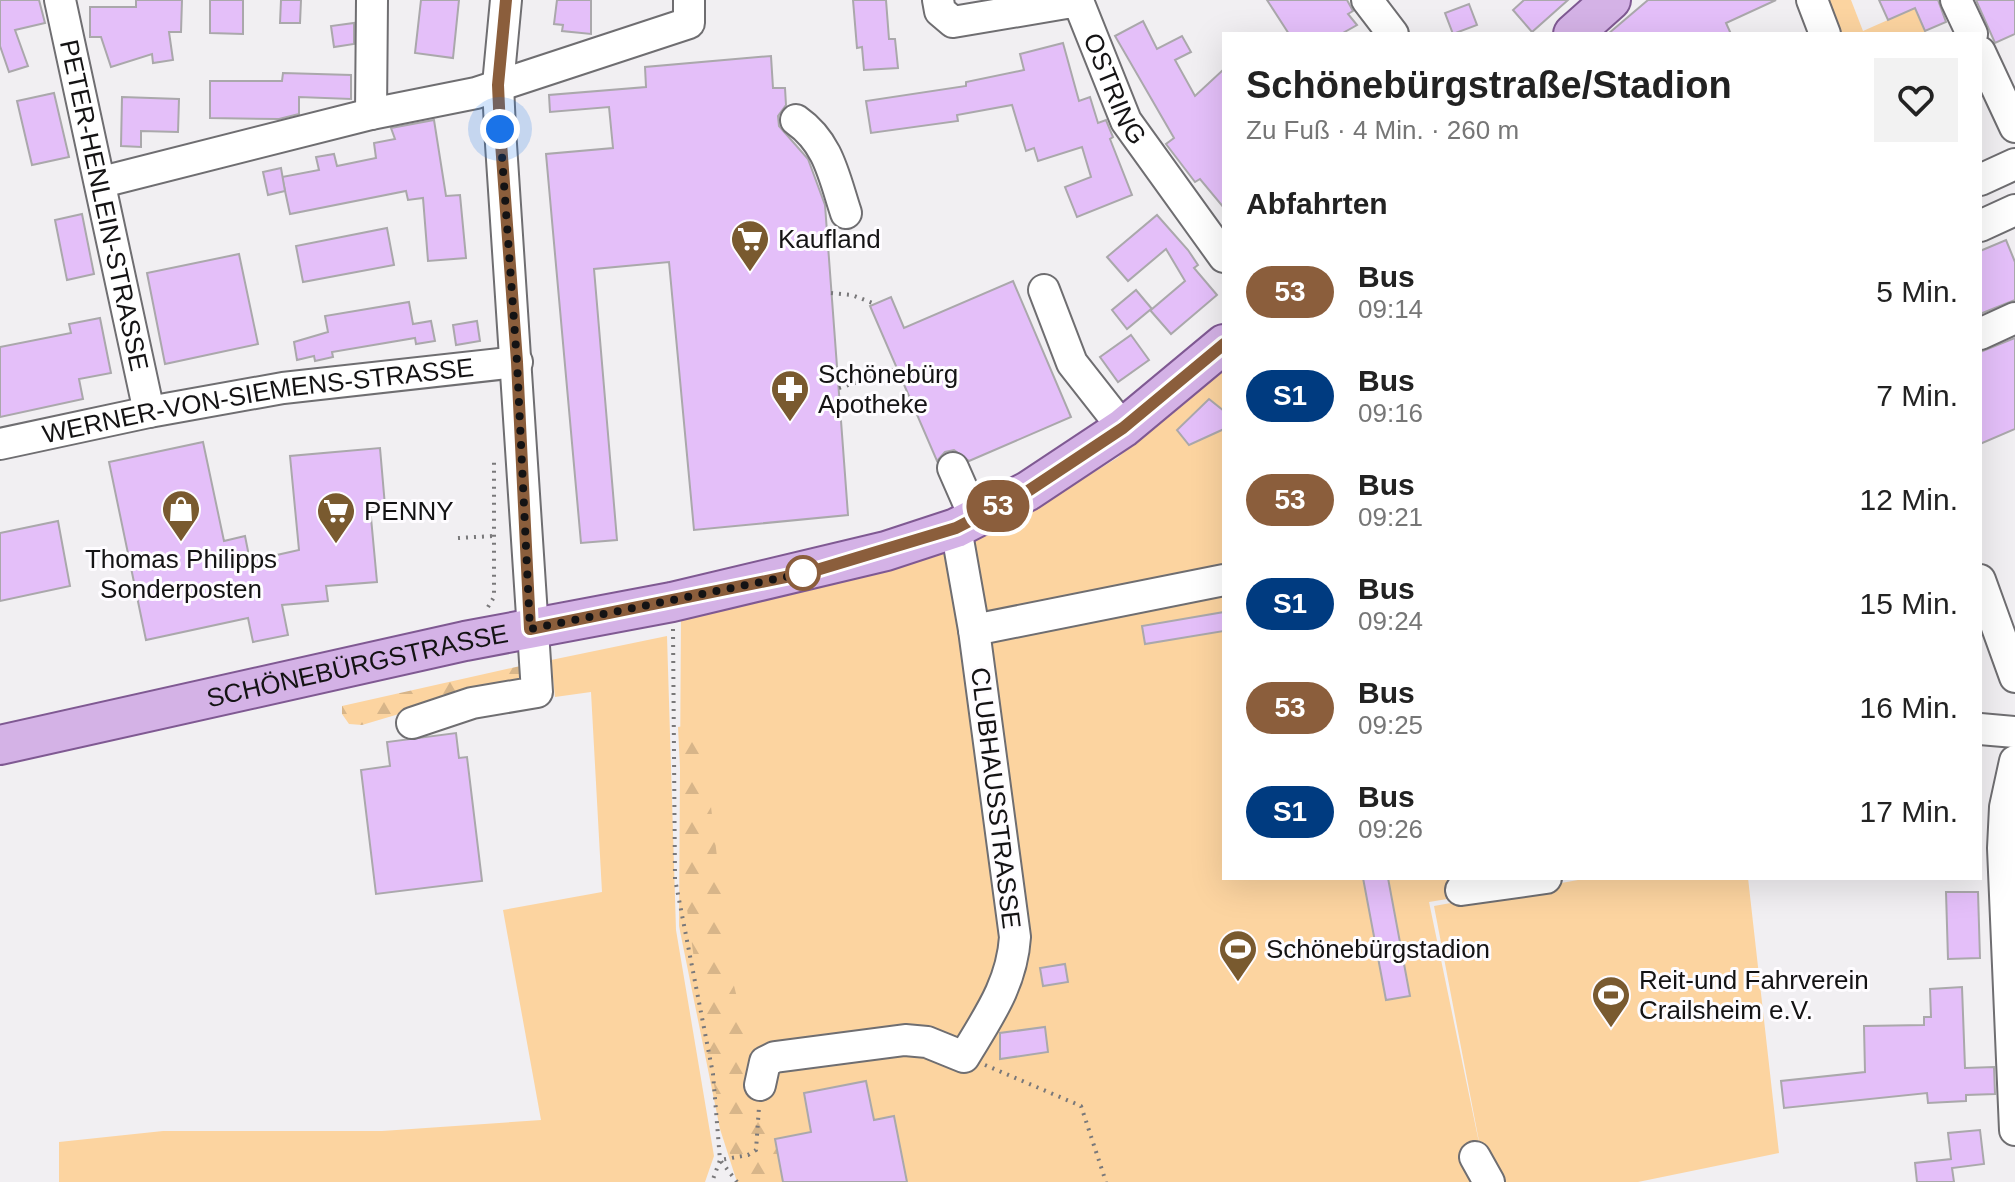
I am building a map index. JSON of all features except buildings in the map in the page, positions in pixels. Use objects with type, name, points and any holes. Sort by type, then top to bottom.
[{"type":"main road","points":[[1575,32],[1611,0]]},
{"type":"main road","name":"SCHÖNEBÜRGSTRASSE","points":[[0,745],[235,690],[810,572],[966,523],[1028,491],[1123,428],[1222,346]]},
{"type":"street","name":"PETER-HENLEIN-STRASSE","points":[[60,0],[102,182],[149,412]]},
{"type":"street","points":[[371,114],[372,0]]},
{"type":"street","points":[[412,723],[472,703],[537,692],[530,629],[517,362],[498,85],[506,0]]},
{"type":"street","points":[[102,182],[371,114],[476,93],[689,23],[689,0]]},
{"type":"street","name":"OSTRING","points":[[938,0],[940,11],[953,22],[1078,0],[1126,121],[1222,254]]},
{"type":"street","points":[[1367,0],[1391,32]]},
{"type":"street","points":[[1812,0],[1824,32]]},
{"type":"street","points":[[1956,0],[1971,32]]},
{"type":"street","points":[[1982,56],[2015,127]]},
{"type":"street","points":[[796,120],[824,145],[846,213]]},
{"type":"street","points":[[1982,179],[2015,164]]},
{"type":"street","points":[[1982,225],[2015,210]]},
{"type":"street","points":[[1044,290],[1072,363],[1123,428]]},
{"type":"street","points":[[1982,333],[2015,318]]},
{"type":"street","name":"WERNER-VON-SIEMENS-STRASSE","points":[[0,444],[149,412],[283,388],[517,362]]},
{"type":"street","name":"CLUBHAUSSTRASSE","points":[[953,468],[966,523],[974,630],[1015,937],[1013,962],[1005,990],[964,1057]]},
{"type":"street","points":[[974,630],[1222,580]]},
{"type":"street","points":[[1982,586],[2015,677]]},
{"type":"street","points":[[1982,729],[2015,732]]},
{"type":"street","points":[[2015,761],[2005,807],[2003,848],[2015,1130]]},
{"type":"street","points":[[1461,890],[1532,880]]},
{"type":"street","points":[[760,1094],[765,1062],[790,1055],[905,1040],[927,1042],[964,1057]]},
{"type":"path","points":[[831,293],[852,295],[875,304]]},
{"type":"path","points":[[839,388],[897,369]]},
{"type":"path","points":[[482,611],[494,597],[494,442]]},
{"type":"path","points":[[458,538],[494,536]]},
{"type":"path","points":[[672,602],[675,879],[713,1074],[720,1160],[712,1182]]},
{"type":"path","points":[[964,1057],[1081,1106],[1106,1182]]},
{"type":"path","points":[[720,1160],[756,1150],[760,1094]]},
{"type":"path","points":[[720,1160],[737,1182]]},
{"type":"green space","points":[[1829,0],[1851,0],[1863,31],[1915,8],[1926,32],[1836,32],[1825,3]]},
{"type":"green space","name":"Schönebürgstadion","points":[[1222,370],[1222,880],[1562,880],[1429,902],[1482,1157],[1434,906],[1578,880],[1748,880],[1779,1153],[1638,1182],[737,1182],[720,1129],[679,926],[681,616],[893,565],[1003,528],[1117,458]]},
{"type":"green space","points":[[667,636],[676,930],[714,1156],[705,1182],[59,1182],[59,1142],[163,1131],[382,1131],[541,1120],[503,910],[602,892],[591,692],[555,697],[551,660]]},
{"type":"green space","points":[[525,665],[525,677],[516,690],[436,703],[362,725],[349,724],[342,714],[342,706]]},
{"type":"green space","points":[[701,723],[731,974],[754,1064],[770,1098],[781,1182],[741,1182],[733,1167],[708,1059],[687,909],[678,727]]},
{"type":"bus line","name":"53","points":[[506,0],[498,85],[517,362],[530,629],[810,572],[956,528],[1028,491],[1123,428],[1222,346]]},
{"type":"place","name":"Kaufland","points":[[750,273]]},
{"type":"place","name":"Schönebürg Apotheke","points":[[790,423]]},
{"type":"place","name":"Thomas Philipps Sonderposten","points":[[181,543]]},
{"type":"place","name":"PENNY","points":[[336,545]]},
{"type":"place","name":"Schönebürgstadion","points":[[1238,983]]},
{"type":"place","name":"Reit-und Fahrverein Crailsheim e.V.","points":[[1611,1029]]},
{"type":"route","points":[[500,129],[517,362],[530,629],[810,572],[803,573]]}]
